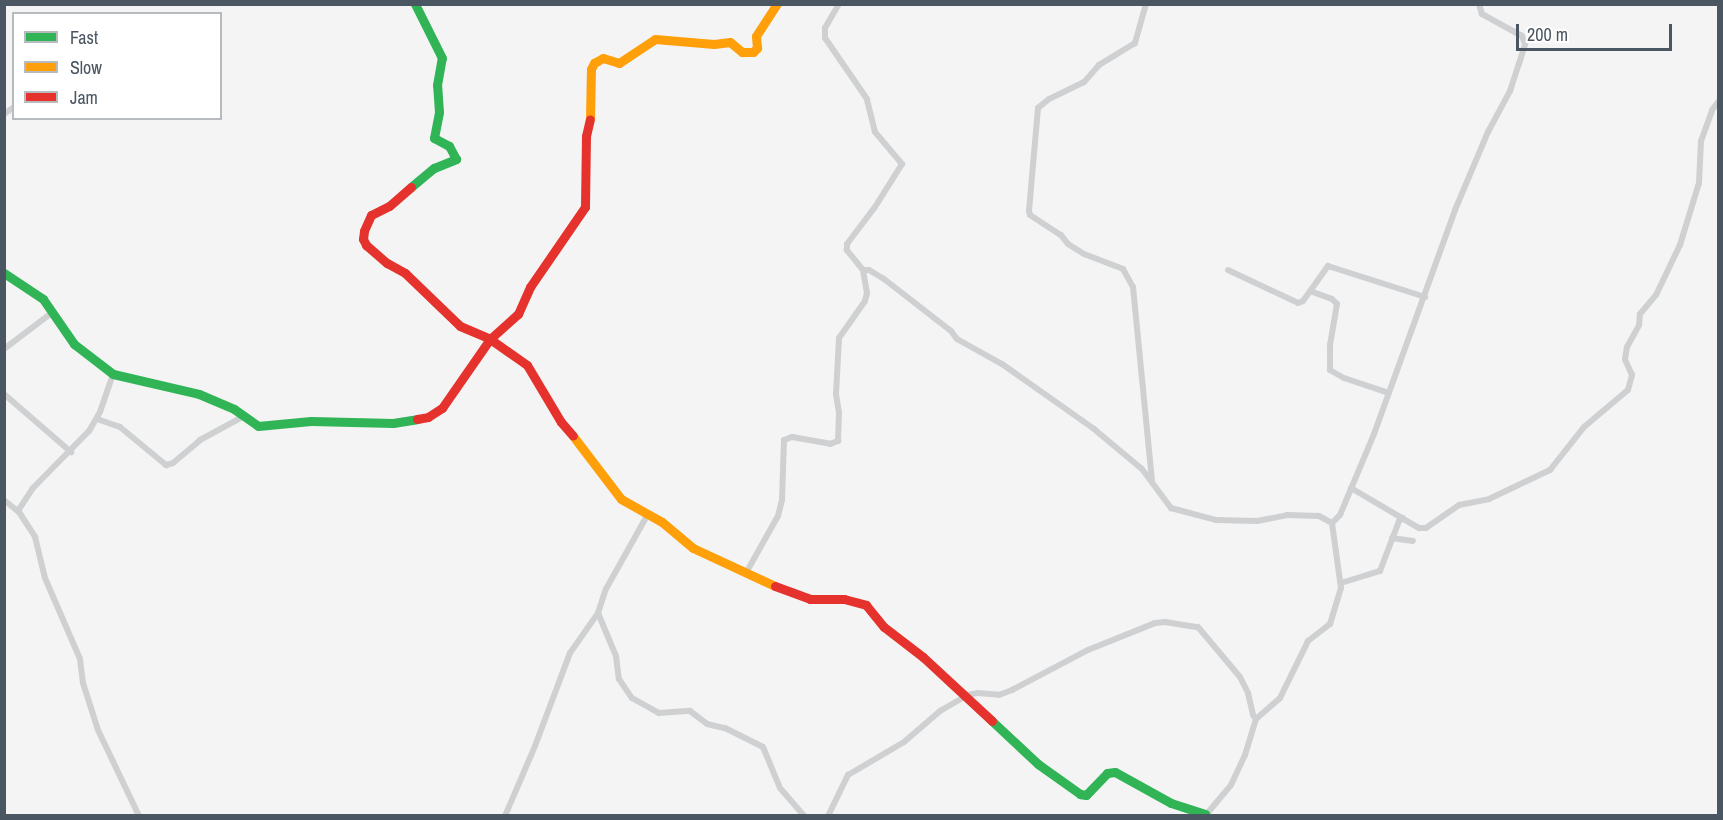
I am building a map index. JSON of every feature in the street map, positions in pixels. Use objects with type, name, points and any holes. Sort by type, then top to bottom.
[{"type":"street","points":[[415,4],[442,58],[437,93],[439,112],[434,138],[449,146],[456,159],[434,168],[389,206],[371,215],[365,223],[363,239],[387,264],[405,273],[424,290],[460,326],[490,339],[528,364],[561,422],[589,454],[621,499],[648,514],[693,548],[746,573],[802,597],[844,599],[866,605],[884,627],[923,657],[1038,764],[1080,794],[1086,795],[1107,773],[1115,772],[1171,803],[1205,815],[1231,785],[1245,755],[1256,719],[1280,698],[1308,641],[1330,624],[1341,592],[1332,523]]},
{"type":"street","points":[[4,273],[43,299],[81,351],[113,374],[130,380],[176,387],[199,394],[244,416],[260,427],[311,421],[393,423],[428,417],[442,408],[490,339],[518,314],[534,281],[554,256],[585,207],[586,136],[590,122],[590,88],[594,63],[603,58],[619,63],[655,39],[714,44],[730,42],[742,52],[752,52],[757,48],[756,36],[777,4]]},
{"type":"street","points":[[839,4],[825,28],[825,38],[867,99],[875,132],[902,164],[871,213],[847,244],[847,250],[863,270],[884,279],[951,331],[957,339],[1002,364],[1081,419],[1138,465],[1152,480],[1168,507],[1197,516],[1242,522],[1287,515],[1319,516],[1332,523]]},
{"type":"street","points":[[1146,4],[1135,43],[1099,65],[1084,82],[1049,99],[1038,108],[1029,211],[1030,215],[1061,235],[1068,244],[1084,254],[1123,269],[1133,287],[1152,480]]},
{"type":"street","points":[[1332,523],[1340,515],[1351,488],[1425,297],[1455,210],[1488,132],[1510,91],[1524,48],[1521,34],[1482,14],[1479,4]]},
{"type":"street","points":[[1351,488],[1419,528],[1426,528],[1459,505],[1489,499],[1550,470],[1583,428],[1628,390],[1632,375],[1625,359],[1627,347],[1639,325],[1640,314],[1656,295],[1680,245],[1698,186],[1701,141],[1712,110],[1719,102]]},
{"type":"street","points":[[1228,270],[1298,303],[1303,301],[1322,271],[1329,266],[1425,297]]},
{"type":"street","points":[[746,573],[778,516],[782,500],[784,440],[792,437],[830,444],[838,441],[839,413],[836,394],[839,338],[866,298],[863,270]]},
{"type":"street","points":[[1310,291],[1332,299],[1337,304],[1330,345],[1330,370],[1344,378],[1389,393]]},
{"type":"street","points":[[4,349],[53,312]]},
{"type":"street","points":[[18,511],[33,488],[71,452],[97,419],[113,374]]},
{"type":"street","points":[[4,394],[71,452]]},
{"type":"street","points":[[97,419],[120,427],[166,465],[173,463],[200,440],[244,416]]},
{"type":"street","points":[[4,501],[18,511],[35,537],[45,579],[80,659],[83,683],[98,730],[139,816]]},
{"type":"street","points":[[505,816],[535,746],[570,653],[598,613],[606,589],[648,514]]},
{"type":"street","points":[[1341,583],[1380,571],[1399,521],[1403,518]]},
{"type":"street","points":[[1392,538],[1413,542]]},
{"type":"street","points":[[598,613],[616,656],[619,679],[633,698],[659,713],[690,711],[707,724],[724,728],[763,747],[780,788],[804,816]]},
{"type":"street","points":[[828,816],[848,775],[904,742],[940,711],[965,696],[978,693],[999,695],[1096,646],[1155,623],[1167,622],[1198,627],[1240,676],[1248,693],[1252,715],[1256,719]]},
{"type":"traffic: fast","points":[[411,187],[434,168],[456,159],[449,146],[434,138],[439,112],[437,85],[442,58],[415,4]]},
{"type":"traffic: fast","points":[[4,273],[43,299],[74,344],[113,374],[199,394],[234,409],[258,426],[311,421],[393,423],[417,419]]},
{"type":"traffic: fast","points":[[992,721],[1038,764],[1080,794],[1086,795],[1107,773],[1115,772],[1171,803],[1205,814]]},
{"type":"traffic: slow","points":[[590,119],[591,69],[594,63],[603,58],[619,63],[655,39],[714,44],[730,42],[742,52],[753,52],[757,48],[756,36],[777,4]]},
{"type":"traffic: slow","points":[[573,436],[621,499],[662,522],[693,548],[775,586]]},
{"type":"traffic: jam","points":[[417,419],[428,417],[442,408],[490,339],[518,314],[530,287],[585,207],[586,136],[590,119]]},
{"type":"traffic: jam","points":[[411,187],[389,206],[371,215],[364,231],[363,239],[366,245],[387,263],[405,273],[460,326],[490,339],[527,365],[561,422],[573,436]]},
{"type":"traffic: jam","points":[[775,586],[810,599],[844,599],[866,605],[884,627],[923,657],[992,721]]}]
